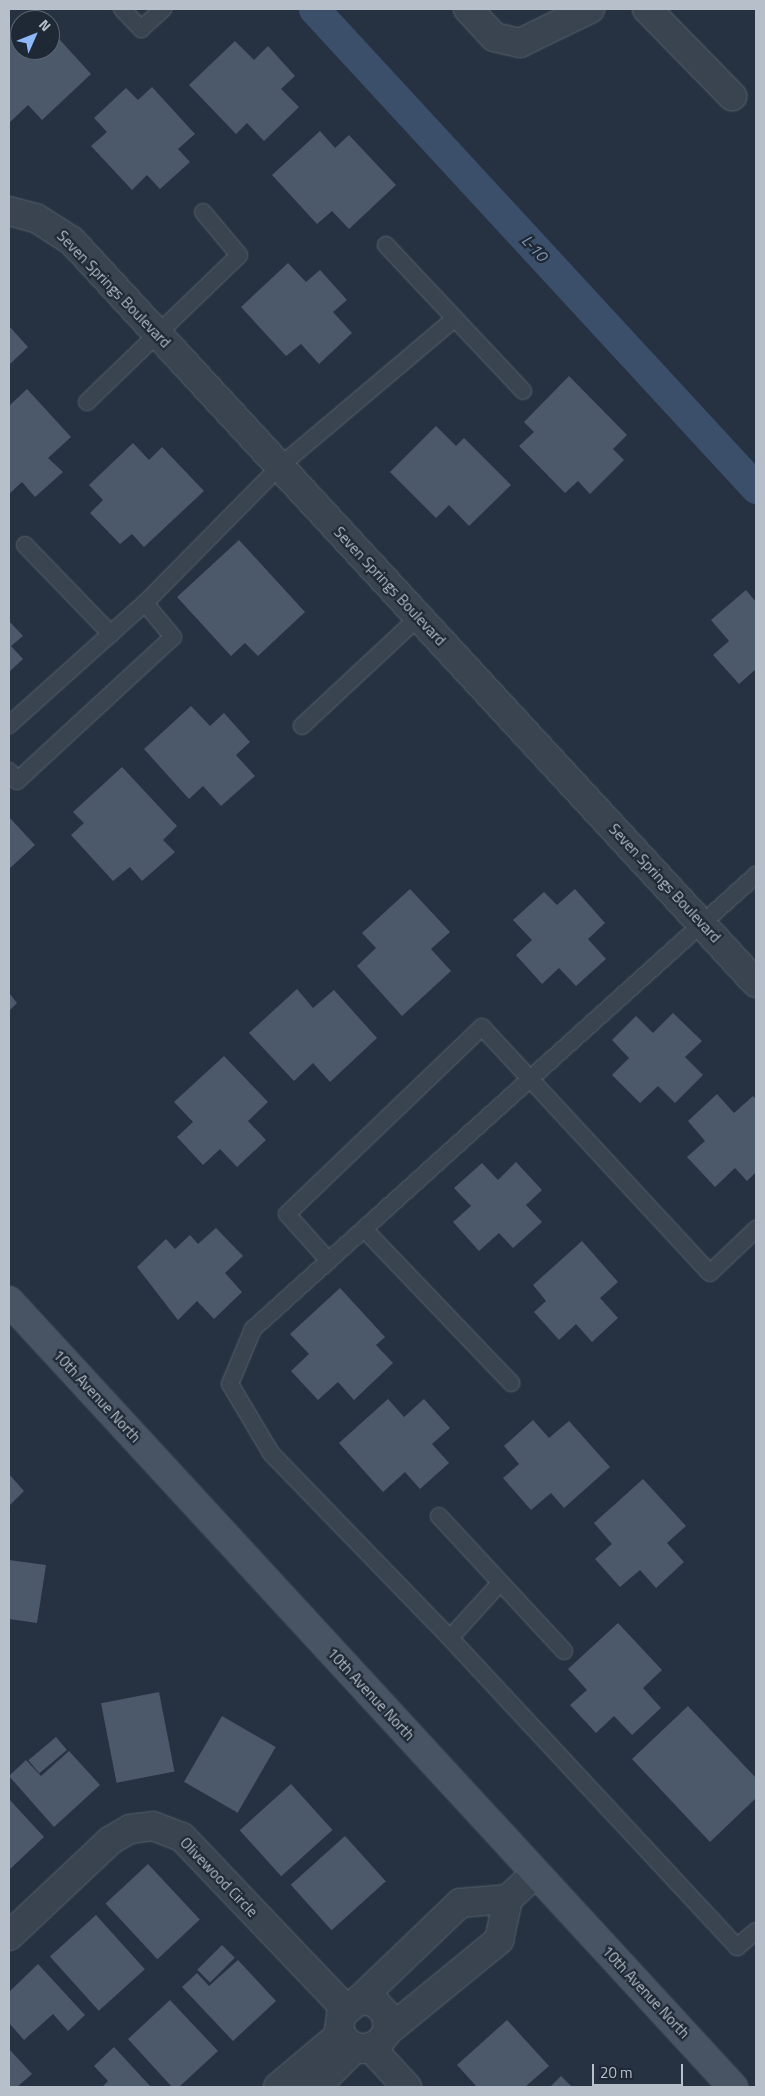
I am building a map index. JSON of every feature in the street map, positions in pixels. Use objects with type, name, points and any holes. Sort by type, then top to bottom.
[{"type":"street","points":[[468,9],[494,37],[520,42],[590,9]]},
{"type":"street","points":[[647,9],[732,96]]},
{"type":"street","name":"Seven Springs Boulevard","points":[[9,211],[36,218],[72,242],[756,983]]},
{"type":"street","name":"10th Avenue North","points":[[9,1301],[734,2087]]},
{"type":"street","name":"Olivewood Circle","points":[[9,1936],[111,1840],[130,1829],[152,1826],[182,1837],[360,2028],[407,2087]]},
{"type":"street","points":[[278,2087],[360,2028],[499,1940],[508,1899],[536,1873]]},
{"type":"street","points":[[316,2087],[360,2028],[460,1903],[508,1899]]},
{"type":"lane","points":[[122,9],[141,29],[163,9]]},
{"type":"lane","points":[[87,402],[239,255],[203,212]]},
{"type":"lane","points":[[386,245],[523,391]]},
{"type":"lane","points":[[9,725],[145,603],[279,466],[454,319]]},
{"type":"lane","points":[[25,545],[111,634]]},
{"type":"lane","points":[[9,771],[17,781],[173,637],[145,603]]},
{"type":"lane","points":[[302,726],[419,617]]},
{"type":"lane","points":[[756,875],[253,1329],[230,1384],[271,1453],[450,1638],[737,1948],[756,1931]]},
{"type":"lane","points":[[329,1261],[287,1214],[482,1027],[532,1078],[710,1274],[756,1229]]},
{"type":"lane","points":[[364,1229],[511,1382]]},
{"type":"lane","points":[[439,1516],[499,1584],[564,1651]]},
{"type":"lane","points":[[450,1638],[499,1584]]},
{"type":"building","points":[[9,36],[10,60],[60,60],[60,40],[91,74],[42,120],[28,105],[9,123]]},
{"type":"building","points":[[235,41],[254,60],[268,46],[295,76],[281,89],[299,107],[264,141],[247,123],[236,134],[189,85]]},
{"type":"building","points":[[152,87],[195,134],[178,149],[190,162],[160,189],[147,175],[132,190],[91,146],[107,132],[94,118],[126,88],[138,100]]},
{"type":"building","points":[[320,131],[335,148],[349,135],[396,185],[349,229],[332,211],[317,224],[272,175]]},
{"type":"building","points":[[288,263],[306,282],[320,270],[347,300],[333,312],[352,333],[319,364],[301,344],[286,356],[241,307]]},
{"type":"building","points":[[9,326],[28,347],[9,365]]},
{"type":"building","points":[[569,376],[627,435],[613,449],[624,460],[590,494],[578,481],[565,493],[519,446],[534,432],[524,422]]},
{"type":"building","points":[[27,389],[71,437],[48,458],[63,472],[35,497],[22,482],[9,494],[9,406]]},
{"type":"building","points":[[436,426],[456,446],[464,438],[511,485],[469,526],[449,505],[436,518],[390,472]]},
{"type":"building","points":[[133,443],[149,460],[162,447],[204,491],[144,547],[132,534],[120,544],[90,513],[103,500],[89,485]]},
{"type":"building","points":[[239,540],[305,612],[258,656],[245,643],[231,656],[177,597]]},
{"type":"building","points":[[746,590],[756,602],[756,669],[739,684],[713,655],[729,641],[711,620]]},
{"type":"building","points":[[9,621],[23,636],[11,646],[23,659],[9,672]]},
{"type":"building","points":[[191,706],[210,726],[224,713],[250,742],[236,755],[255,776],[221,806],[203,786],[189,799],[144,749]]},
{"type":"building","points":[[122,767],[177,826],[163,840],[175,852],[142,881],[130,867],[113,881],[71,835],[84,823],[73,812]]},
{"type":"building","points":[[9,817],[35,845],[9,869]]},
{"type":"building","points":[[410,889],[450,932],[431,949],[451,971],[402,1016],[357,966],[376,948],[362,933]]},
{"type":"building","points":[[575,889],[605,923],[588,939],[606,959],[576,986],[559,968],[542,984],[516,955],[532,940],[513,920],[544,892],[557,905]]},
{"type":"building","points":[[297,989],[313,1008],[334,990],[377,1038],[330,1082],[313,1063],[294,1081],[249,1033]]},
{"type":"building","points":[[9,993],[17,1003],[9,1011]]},
{"type":"building","points":[[673,1013],[702,1041],[685,1057],[703,1075],[675,1103],[658,1086],[640,1103],[612,1075],[629,1058],[612,1040],[636,1016],[653,1033]]},
{"type":"building","points":[[224,1056],[268,1102],[248,1121],[266,1140],[237,1167],[220,1149],[203,1165],[177,1137],[193,1122],[174,1102]]},
{"type":"building","points":[[717,1094],[734,1113],[753,1096],[756,1099],[756,1172],[747,1181],[735,1168],[715,1187],[687,1157],[705,1141],[688,1121]]},
{"type":"building","points":[[516,1162],[542,1190],[526,1205],[542,1222],[513,1248],[499,1233],[479,1251],[453,1222],[471,1206],[454,1188],[482,1163],[498,1180]]},
{"type":"building","points":[[216,1228],[243,1256],[225,1273],[242,1292],[214,1319],[197,1301],[178,1320],[137,1267],[166,1239],[175,1249],[190,1235],[198,1244]]},
{"type":"building","points":[[582,1241],[618,1282],[600,1298],[618,1318],[592,1342],[576,1324],[559,1340],[534,1312],[546,1301],[533,1285]]},
{"type":"building","points":[[340,1288],[385,1337],[376,1345],[393,1363],[354,1400],[338,1382],[318,1400],[291,1371],[309,1354],[290,1334]]},
{"type":"building","points":[[388,1399],[404,1417],[424,1399],[450,1428],[432,1444],[449,1463],[420,1489],[405,1472],[383,1492],[339,1443]]},
{"type":"building","points":[[533,1420],[549,1438],[569,1421],[610,1467],[564,1508],[551,1493],[531,1510],[503,1478],[519,1464],[504,1446]]},
{"type":"building","points":[[9,1474],[24,1491],[9,1506]]},
{"type":"building","points":[[643,1479],[686,1526],[667,1543],[684,1562],[656,1588],[640,1570],[620,1587],[595,1559],[612,1544],[594,1523]]},
{"type":"building","points":[[9,1560],[46,1565],[37,1623],[9,1619]]},
{"type":"building","points":[[618,1623],[662,1670],[643,1688],[661,1708],[632,1735],[614,1716],[596,1733],[570,1705],[587,1690],[568,1669]]},
{"type":"building","points":[[159,1692],[174,1772],[117,1783],[101,1703]]},
{"type":"building","points":[[688,1706],[756,1778],[756,1798],[710,1842],[632,1759]]},
{"type":"building","points":[[222,1716],[276,1747],[238,1813],[184,1782]]},
{"type":"building","points":[[56,1737],[67,1750],[39,1773],[28,1760]]},
{"type":"building","points":[[69,1751],[100,1785],[54,1827],[9,1776],[26,1760],[41,1776]]},
{"type":"building","points":[[291,1784],[332,1830],[281,1876],[240,1830]]},
{"type":"building","points":[[9,1799],[44,1837],[9,1870]]},
{"type":"building","points":[[345,1836],[386,1881],[332,1930],[291,1885]]},
{"type":"building","points":[[148,1864],[200,1920],[157,1959],[106,1904]]},
{"type":"building","points":[[96,1915],[145,1969],[99,2011],[50,1956]]},
{"type":"building","points":[[222,1945],[235,1958],[210,1982],[197,1970]]},
{"type":"building","points":[[238,1960],[276,2001],[233,2041],[182,1987],[197,1973],[209,1986]]},
{"type":"building","points":[[38,1964],[85,2015],[68,2031],[53,2014],[24,2040],[9,2023],[9,1992]]},
{"type":"building","points":[[170,2000],[218,2051],[179,2087],[172,2087],[128,2039]]},
{"type":"building","points":[[507,2020],[549,2066],[525,2087],[477,2087],[457,2065]]},
{"type":"building","points":[[114,2047],[151,2087],[102,2087],[108,2081],[94,2066]]},
{"type":"building","points":[[9,2049],[32,2074],[17,2087],[9,2087]]},
{"type":"building","points":[[561,2076],[572,2087],[550,2087]]},
{"type":"waterway","name":"L-10","points":[[314,9],[756,488]]}]
